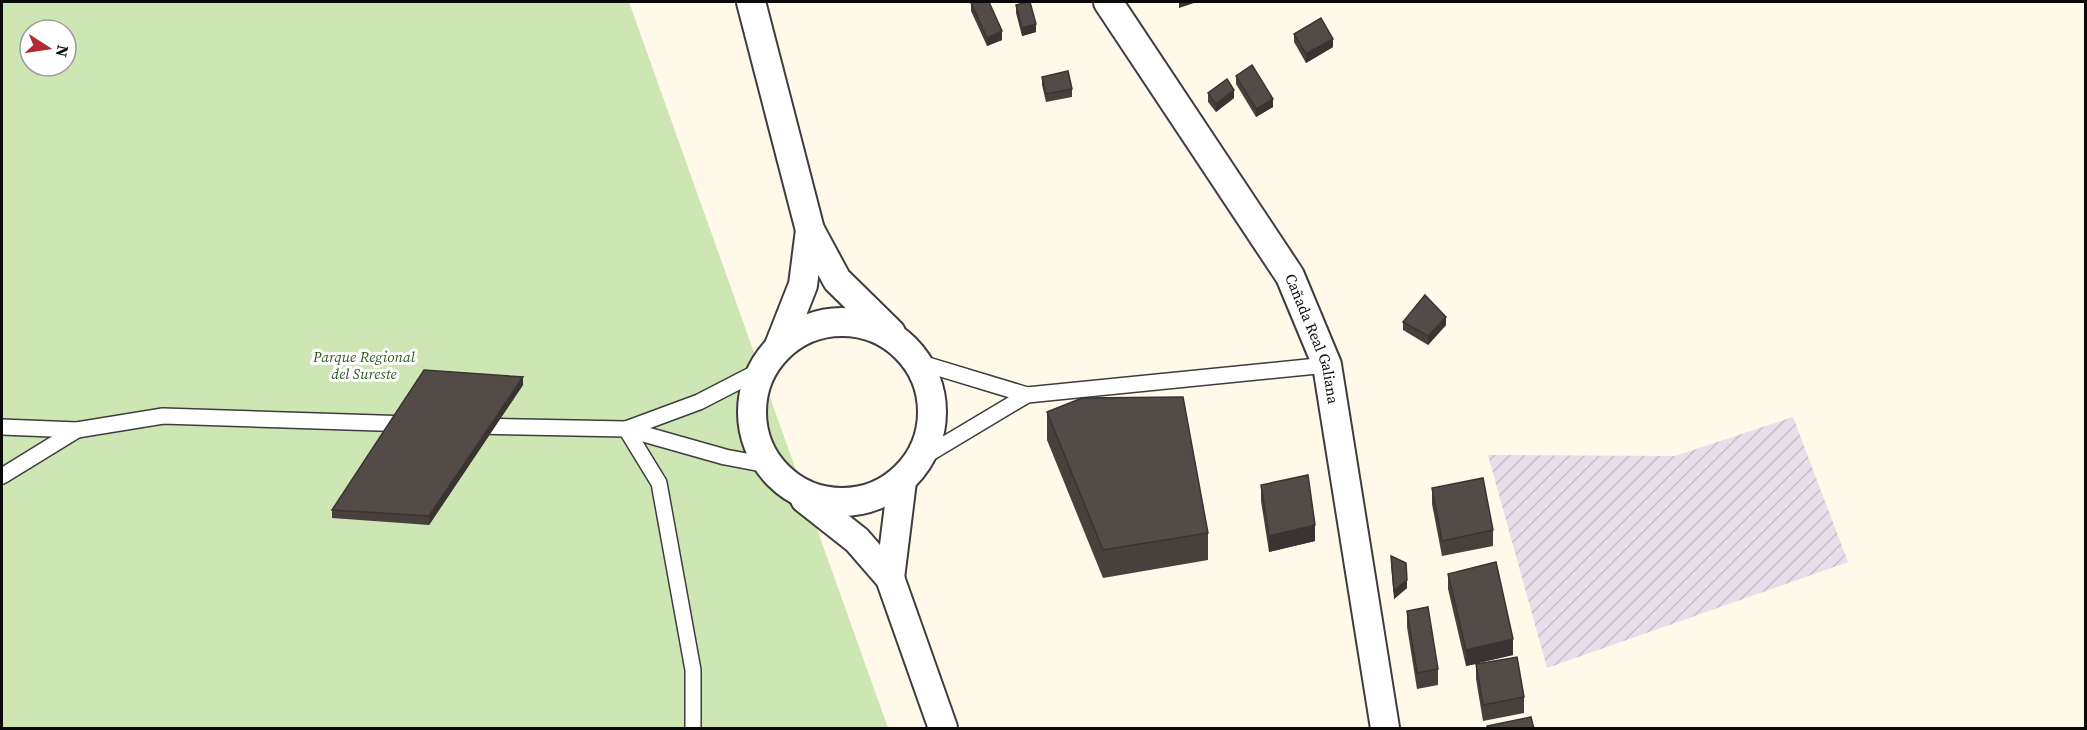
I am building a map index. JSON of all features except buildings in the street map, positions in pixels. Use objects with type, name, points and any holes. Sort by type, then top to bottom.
[{"type":"street","points":[[751,2],[810,230],[837,280],[918,362],[929,385],[933,410],[930,436],[920,459],[902,481],[876,497],[846,504],[816,500],[789,486]]},
{"type":"street","name":"Cañada Real Galiana","points":[[1108,2],[1290,276],[1327,365],[1385,729]]},
{"type":"street","points":[[780,346],[803,285],[810,230]]},
{"type":"street","points":[[896,339],[868,325],[837,321],[806,328],[780,346],[761,370],[753,394],[752,418],[756,443],[768,465],[789,486],[857,540],[890,578],[943,729]]},
{"type":"street","points":[[890,578],[902,481]]},
{"type":"lane","points":[[918,362],[1027,395],[1327,365]]},
{"type":"lane","points":[[626,429],[699,402],[761,370]]},
{"type":"lane","points":[[920,459],[1027,395]]},
{"type":"lane","points":[[2,427],[77,430],[163,416],[421,424]]},
{"type":"lane","points":[[456,426],[626,429],[725,457],[768,465]]},
{"type":"lane","points":[[626,429],[659,483],[693,670],[693,729]]},
{"type":"lane","points":[[2,476],[77,430]]},
{"type":"shaded area","points":[[1793,417],[1848,562],[1547,668],[1488,455],[1675,456]]},
{"type":"green space","name":"Parque Regional del Sureste","points":[[2,2],[629,2],[888,728],[2,728]]}]
